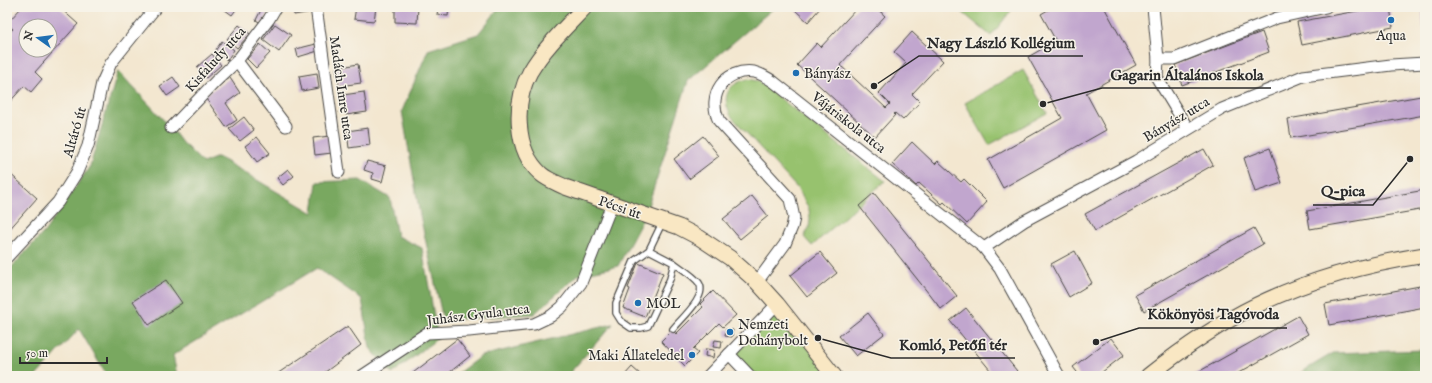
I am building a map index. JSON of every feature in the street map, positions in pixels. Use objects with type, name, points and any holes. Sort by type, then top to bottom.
[{"type":"main road","name":"Pécsi út","points":[[585,7],[546,50],[530,72],[524,88],[520,106],[519,124],[525,148],[532,163],[550,180],[612,204],[663,220],[700,238],[730,258],[757,282],[777,304],[834,376]]},
{"type":"main road","points":[[1148,376],[1187,346],[1257,305],[1343,272],[1425,255]]},
{"type":"street","name":"Altáró út","points":[[7,257],[58,202],[77,172],[88,146],[102,83],[111,63],[156,7]]},
{"type":"street","name":"Kisfaludy utca","points":[[171,128],[216,81],[237,62],[269,19],[276,7]]},
{"type":"street","name":"Madách Imre utca","points":[[316,7],[339,172]]},
{"type":"street","points":[[1153,7],[1158,59],[1157,78],[1188,129]]},
{"type":"street","points":[[1158,59],[1174,59],[1276,18],[1326,7]]},
{"type":"street","points":[[237,62],[286,126]]},
{"type":"street","name":"Bányász utca","points":[[984,248],[1024,221],[1136,161],[1222,109],[1304,76],[1391,65],[1425,63]]},
{"type":"street","name":"Vájáriskola utca","points":[[757,282],[785,244],[792,227],[794,218],[790,199],[719,121],[715,113],[714,103],[716,93],[727,79],[737,73],[754,72],[765,76],[774,82],[984,248],[1000,269],[1059,376]]},
{"type":"street","name":"Juhász Gyula utca","points":[[362,376],[427,333],[469,331],[534,324],[551,316],[562,307],[581,284],[612,204]]},
{"type":"street","points":[[708,376],[777,304]]},
{"type":"street","points":[[729,354],[750,376]]},
{"type":"lane","points":[[663,220],[648,250],[634,261],[621,289],[616,303],[616,313],[621,321],[631,328],[648,326],[670,279],[674,263]]},
{"type":"lane","points":[[648,250],[674,263],[698,282],[701,287],[701,293],[695,304],[673,329]]},
{"type":"green space","points":[[500,7],[775,7],[688,81],[645,215],[618,266],[578,275],[534,314],[443,320],[420,215],[402,111],[428,50],[478,34]]},
{"type":"green space","points":[[956,7],[1014,7],[991,36]]},
{"type":"green space","points":[[1023,70],[1047,113],[989,145],[965,103]]},
{"type":"green space","points":[[118,71],[171,128],[183,144],[203,163],[218,157],[313,213],[317,182],[360,180],[390,198],[397,236],[422,248],[438,338],[392,374],[370,348],[362,299],[317,268],[173,355],[177,376],[107,376],[79,329],[36,376],[7,376],[7,272],[45,231],[90,166]]},
{"type":"green space","points":[[748,79],[758,81],[885,181],[812,246],[804,237],[809,228],[809,209],[798,189],[731,116],[728,109],[726,97],[728,92],[735,84]]},
{"type":"green space","points":[[777,304],[834,376],[750,376],[729,354]]},
{"type":"green space","points":[[613,324],[567,376],[454,376],[481,356]]},
{"type":"green space","points":[[1425,350],[1425,376],[1295,376],[1333,353]]},
{"type":"building","points":[[22,7],[59,7],[78,24],[58,46],[58,18],[18,18],[18,58],[48,58],[35,72],[42,79],[31,92],[24,86],[7,105],[7,35],[13,29],[7,23]]},
{"type":"building","points":[[221,7],[238,7],[232,15]]},
{"type":"building","points":[[293,7],[311,7],[312,12],[294,15]]},
{"type":"building","points":[[356,7],[376,7],[374,21],[354,19]]},
{"type":"building","points":[[395,7],[418,7],[417,23],[395,22]]},
{"type":"building","points":[[438,7],[449,7],[448,16],[437,15]]},
{"type":"building","points":[[797,7],[821,7],[808,22],[795,10]]},
{"type":"building","points":[[858,7],[875,7],[885,16],[840,65],[886,108],[890,104],[879,93],[906,63],[894,52],[912,32],[943,61],[912,94],[920,102],[903,120],[895,113],[895,115],[875,137],[797,65],[817,43],[821,47]]},
{"type":"building","points":[[877,7],[886,7],[882,12]]},
{"type":"building","points":[[1053,7],[1104,7],[1136,65],[1086,93],[1106,130],[1003,188],[988,160],[1062,118],[1028,57],[1056,41],[1041,14]]},
{"type":"building","points":[[1379,7],[1390,7],[1393,27],[1302,45],[1297,22]]},
{"type":"building","points":[[1422,7],[1425,7],[1425,28],[1423,28]]},
{"type":"building","points":[[262,8],[268,11],[262,24],[256,20]]},
{"type":"building","points":[[275,24],[291,35],[279,52],[263,40]]},
{"type":"building","points":[[239,25],[250,34],[237,48],[227,39]]},
{"type":"building","points":[[1262,32],[1269,52],[1182,85],[1175,65]]},
{"type":"building","points":[[222,41],[234,50],[227,60],[215,51]]},
{"type":"building","points":[[260,44],[270,53],[256,68],[247,59]]},
{"type":"building","points":[[316,44],[318,51],[298,57],[296,49]]},
{"type":"building","points":[[212,54],[221,65],[206,78],[197,67]]},
{"type":"building","points":[[358,64],[361,83],[339,86],[336,68]]},
{"type":"building","points":[[317,73],[319,88],[302,91],[299,76]]},
{"type":"building","points":[[173,77],[180,87],[167,96],[160,86]]},
{"type":"building","points":[[230,78],[240,93],[226,103],[237,120],[226,127],[204,96]]},
{"type":"building","points":[[364,92],[367,112],[346,115],[343,95]]},
{"type":"building","points":[[1421,96],[1425,115],[1291,138],[1288,119]]},
{"type":"building","points":[[244,117],[254,130],[240,141],[229,129]]},
{"type":"building","points":[[368,128],[370,145],[349,148],[347,131]]},
{"type":"building","points":[[330,136],[332,153],[315,155],[313,138]]},
{"type":"building","points":[[703,136],[719,156],[689,179],[674,159]]},
{"type":"building","points":[[257,137],[270,153],[257,162],[245,146]]},
{"type":"building","points":[[912,142],[935,164],[938,161],[961,182],[964,179],[987,202],[967,224],[944,202],[942,204],[919,183],[916,186],[892,164]]},
{"type":"building","points":[[1270,148],[1282,183],[1255,192],[1244,158]]},
{"type":"building","points":[[1204,149],[1213,165],[1095,231],[1085,214]]},
{"type":"building","points":[[367,161],[386,166],[382,182],[372,179],[373,173],[364,170]]},
{"type":"building","points":[[288,169],[294,176],[283,185],[277,178]]},
{"type":"building","points":[[7,171],[37,198],[7,232]]},
{"type":"building","points":[[1425,190],[1425,209],[1310,229],[1307,211]]},
{"type":"building","points":[[874,193],[957,296],[941,309],[859,206]]},
{"type":"building","points":[[752,196],[768,216],[740,239],[723,219]]},
{"type":"building","points":[[1254,228],[1263,244],[1144,311],[1135,295]]},
{"type":"building","points":[[1075,251],[1092,283],[1069,297],[1051,264]]},
{"type":"building","points":[[820,252],[837,273],[807,297],[790,276]]},
{"type":"building","points":[[638,263],[663,273],[645,317],[623,308],[630,289],[628,288]]},
{"type":"building","points":[[166,280],[182,303],[149,325],[133,301]]},
{"type":"building","points":[[1425,285],[1425,307],[1329,325],[1325,304]]},
{"type":"building","points":[[713,291],[736,315],[723,327],[719,323],[693,349],[698,353],[685,366],[661,341],[672,330],[676,334],[703,307],[700,304]]},
{"type":"building","points":[[966,308],[1021,376],[995,376],[950,321]]},
{"type":"building","points":[[868,313],[884,334],[856,356],[839,336]]},
{"type":"building","points":[[1298,316],[1308,334],[1233,376],[1191,376]]},
{"type":"building","points":[[348,326],[361,345],[320,376],[274,376]]},
{"type":"building","points":[[726,329],[733,330],[732,337],[725,336]]},
{"type":"building","points":[[1111,338],[1124,355],[1097,376],[1080,376],[1073,367]]},
{"type":"building","points":[[457,339],[470,356],[445,376],[409,376]]},
{"type":"building","points":[[715,340],[722,341],[721,348],[713,347]]},
{"type":"building","points":[[706,349],[714,350],[713,358],[705,356]]},
{"type":"building","points":[[632,367],[642,376],[624,376]]},
{"type":"place","name":"Aqua","points":[[1391,20]]},
{"type":"place","name":"Bányász","points":[[796,73]]},
{"type":"place","name":"Nagy László Kollégium","points":[[874,86]]},
{"type":"place","name":"Gagarin Általános Iskola","points":[[1043,104]]},
{"type":"place","name":"Q-pica","points":[[1410,159]]},
{"type":"place","name":"MOL","points":[[638,303]]},
{"type":"place","name":"Nemzeti Dohánybolt","points":[[730,332]]},
{"type":"place","name":"Komló, Petőfi tér","points":[[818,338]]},
{"type":"place","name":"Kökönyösi Tagóvoda","points":[[1096,342]]},
{"type":"place","name":"Maki Állateledel","points":[[692,355]]}]
